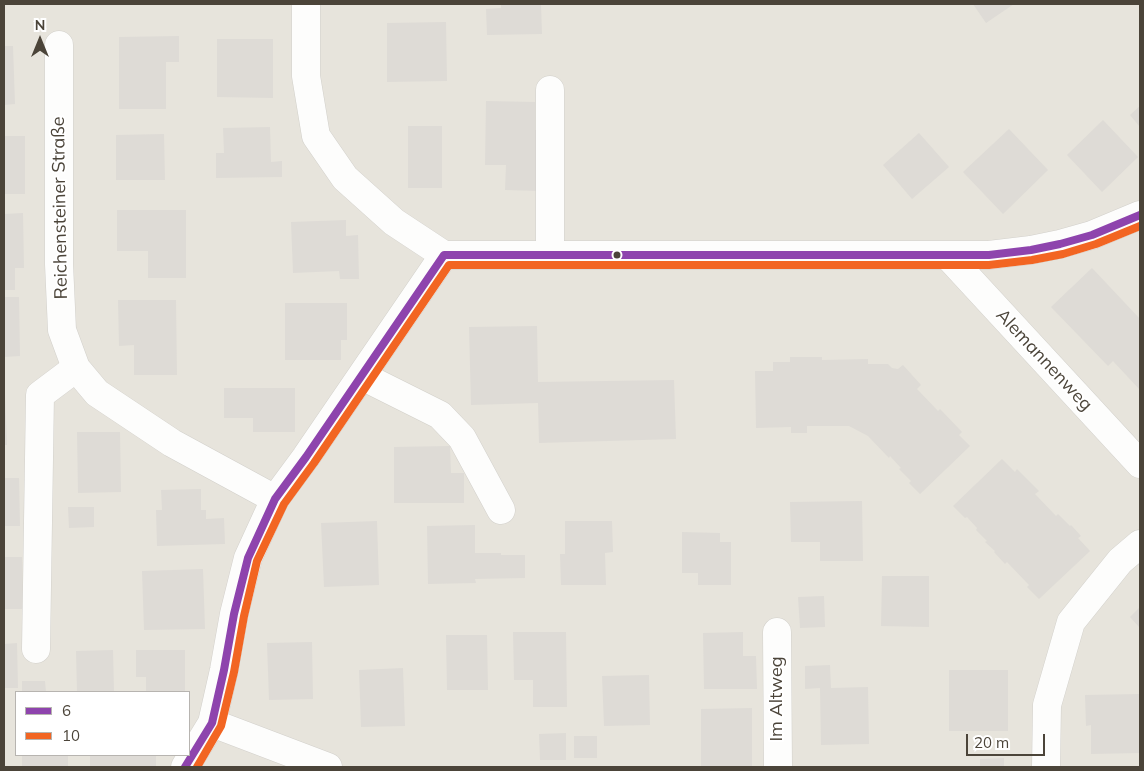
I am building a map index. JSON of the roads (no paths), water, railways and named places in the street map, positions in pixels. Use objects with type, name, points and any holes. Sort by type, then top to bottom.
[{"type":"street","points":[[306,4],[306,76],[316,136],[345,178],[394,222],[444,255],[989,255],[1031,250],[1092,235],[1140,215]]},
{"type":"street","name":"Reichensteiner Straße","points":[[59,45],[59,264],[61,311],[62,330],[76,368],[97,393],[172,443],[275,499]]},
{"type":"street","points":[[550,90],[550,255]]},
{"type":"street","points":[[185,767],[212,723],[234,614],[248,558],[275,499],[306,457],[444,255]]},
{"type":"street","name":"Alemannenweg","points":[[948,256],[1140,464]]},
{"type":"street","points":[[36,649],[40,396],[76,368]]},
{"type":"street","points":[[362,376],[440,415],[462,438],[501,510]]},
{"type":"street","points":[[1046,767],[1047,705],[1071,622],[1120,562],[1140,544]]},
{"type":"street","name":"Im Altweg","points":[[776,632],[778,767]]},
{"type":"street","points":[[212,723],[328,767]]}]
